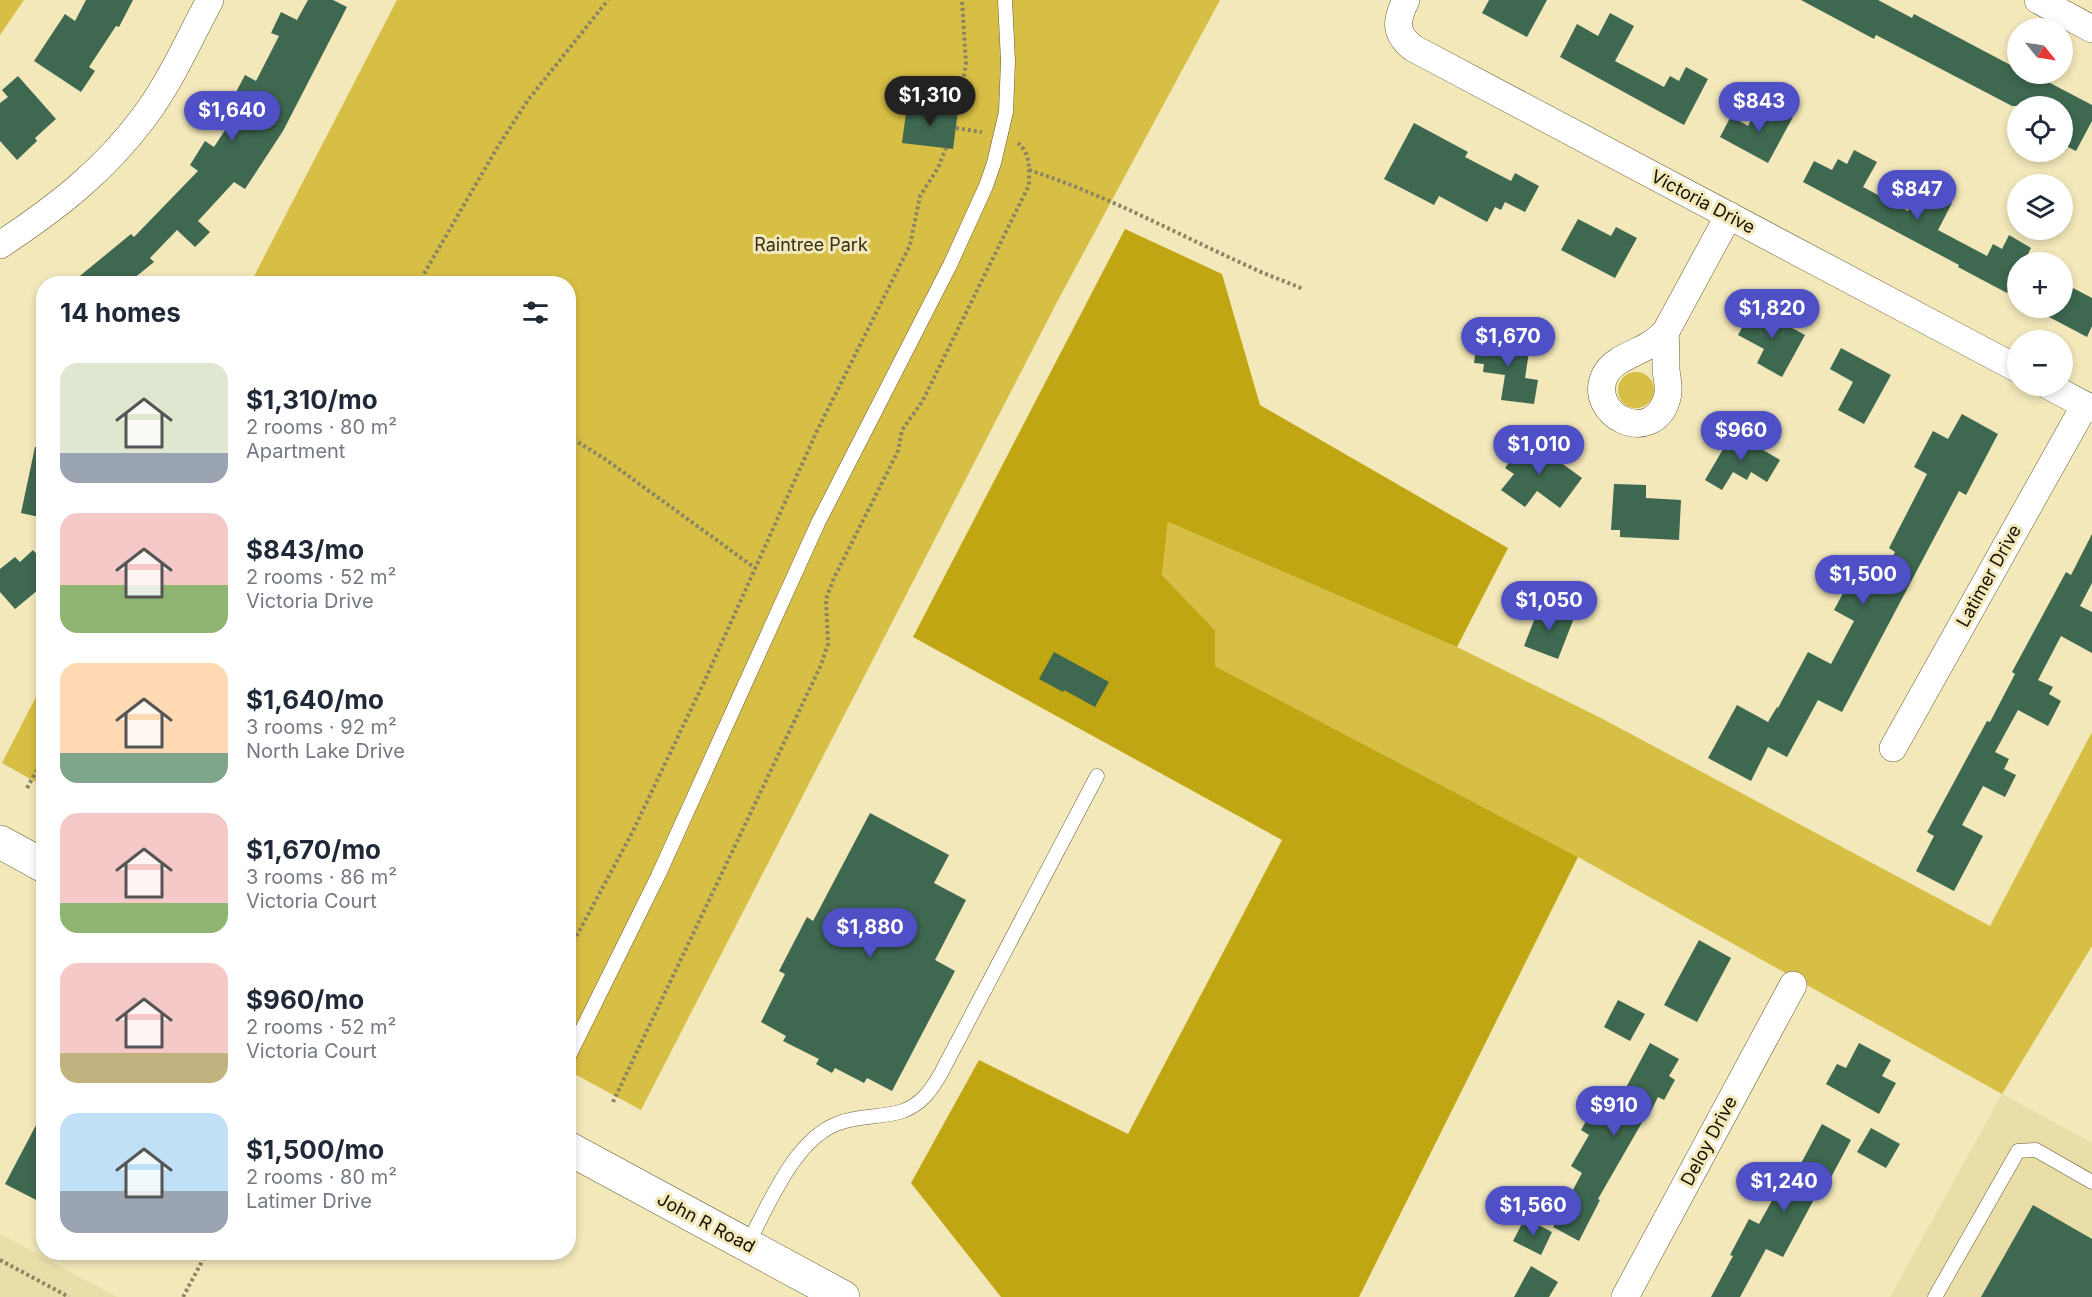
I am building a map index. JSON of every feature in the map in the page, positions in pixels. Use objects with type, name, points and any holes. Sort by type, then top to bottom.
[{"type":"main road","points":[[0,842],[36,862]]},
{"type":"main road","name":"John R Road","points":[[576,1152],[843,1297]]},
{"type":"street","points":[[0,245],[68,197],[99,168],[144,117],[165,84],[210,0]]},
{"type":"street","name":"Victoria Drive","points":[[1406,0],[1401,10],[1398,26],[1404,41],[1413,48],[2007,363]]},
{"type":"street","points":[[2038,0],[2092,28]]},
{"type":"street","points":[[1665,333],[1729,215]]},
{"type":"street","points":[[2068,396],[2088,407]]},
{"type":"street","name":"Latimer Drive","points":[[1893,748],[2088,407]]},
{"type":"street","name":"Deloy Drive","points":[[1625,1297],[1793,985]]},
{"type":"lane","points":[[576,1042],[658,876],[818,523],[971,221],[986,186],[1006,112],[1008,61],[1005,0]]},
{"type":"lane","points":[[747,1246],[791,1165],[806,1146],[822,1132],[848,1120],[891,1115],[903,1111],[928,1094],[940,1076],[1097,776]]},
{"type":"lane","points":[[1935,1297],[2018,1151],[2036,1150],[2092,1182]]},
{"type":"path","points":[[423,276],[496,148],[528,100],[608,0]]},
{"type":"path","points":[[952,110],[962,88],[966,64],[962,0]]},
{"type":"path","points":[[613,1102],[821,665],[828,644],[826,599],[834,578],[898,452],[902,430],[922,402],[1029,184],[1029,160],[1024,148],[1001,136],[956,128]]},
{"type":"path","points":[[576,937],[632,833],[816,433],[910,244],[920,196],[938,168],[946,148]]},
{"type":"path","points":[[1029,170],[1125,207],[1248,266],[1303,289]]},
{"type":"path","points":[[576,440],[615,465],[755,568]]},
{"type":"path","points":[[27,788],[36,772]]},
{"type":"path","points":[[0,1260],[69,1297]]},
{"type":"path","points":[[183,1297],[203,1260]]},
{"type":"shaded area","points":[[1125,229],[1222,274],[1260,405],[1508,548],[1457,647],[1168,522],[1162,575],[1215,630],[1215,666],[1578,857],[1359,1297],[1001,1297],[911,1183],[979,1060],[1128,1134],[1282,840],[913,637]]},
{"type":"shaded area","points":[[2002,1094],[2092,1143],[2092,1297],[1890,1297]]},
{"type":"shaded area","points":[[0,1234],[36,1253],[36,1260],[48,1260],[117,1297],[0,1297]]},
{"type":"green space","points":[[0,0],[24,0],[0,35]]},
{"type":"green space","name":"Raintree Park","points":[[397,0],[1220,0],[1057,302],[641,1110],[576,1075],[576,276],[254,276]]},
{"type":"green space","points":[[1636,372],[1649,377],[1654,390],[1649,403],[1636,408],[1623,403],[1618,390],[1623,377]]},
{"type":"green space","points":[[1168,522],[1457,647],[1601,718],[1990,926],[2092,732],[2092,946],[2002,1094],[1578,857],[1215,666],[1215,630],[1162,575]]},
{"type":"green space","points":[[36,697],[36,782],[2,763]]},
{"type":"building","points":[[86,0],[133,0],[119,27],[116,26],[89,67],[95,71],[81,92],[34,61],[65,14],[75,21]]},
{"type":"building","points":[[308,0],[333,0],[347,7],[283,131],[245,189],[234,182],[198,221],[210,232],[195,247],[177,230],[150,258],[154,262],[137,276],[80,276],[131,234],[134,237],[198,171],[190,165],[205,141],[214,147],[244,101],[234,96],[245,75],[256,81],[279,36],[271,33],[281,12],[297,20]]},
{"type":"building","points":[[1489,0],[1547,0],[1527,37],[1482,13]]},
{"type":"building","points":[[1801,0],[1878,0],[1912,18],[1914,14],[2007,63],[2007,84],[2052,84],[2092,105],[2092,121],[2076,151],[2073,150],[2073,96],[2007,96],[2007,103],[1876,35],[1874,39]]},
{"type":"building","points":[[1610,13],[1634,26],[1615,61],[1664,87],[1670,76],[1679,81],[1686,67],[1708,79],[1684,125],[1560,57],[1577,24],[1598,36]]},
{"type":"building","points":[[18,76],[56,119],[35,138],[37,141],[17,160],[0,141],[0,103],[8,97],[2,90]]},
{"type":"building","points":[[907,105],[958,111],[953,149],[902,143]]},
{"type":"building","points":[[1770,105],[1793,117],[1768,163],[1720,137],[1731,116],[1748,126],[1754,114],[1763,119]]},
{"type":"building","points":[[1414,123],[1468,152],[1465,157],[1511,181],[1515,173],[1539,186],[1525,212],[1505,202],[1501,210],[1495,207],[1487,222],[1439,196],[1434,205],[1384,179]]},
{"type":"building","points":[[1854,150],[1877,162],[1863,187],[1908,211],[1914,200],[1923,205],[1930,191],[1952,203],[1938,230],[1987,256],[1993,244],[2002,249],[2007,239],[2017,240],[2031,248],[2029,252],[2007,252],[2007,293],[1803,182],[1814,161],[1832,170],[1838,159],[1847,164]]},
{"type":"building","points":[[1578,219],[1611,236],[1616,227],[1637,238],[1615,278],[1561,250]]},
{"type":"building","points":[[2073,288],[2092,298],[2092,326],[2087,337],[2051,318],[2073,318]]},
{"type":"building","points":[[1753,307],[1805,335],[1782,377],[1757,363],[1764,349],[1738,335]]},
{"type":"building","points":[[1478,337],[1530,345],[1525,378],[1538,380],[1534,404],[1501,400],[1505,375],[1483,372],[1484,364],[1474,363]]},
{"type":"building","points":[[1841,348],[1891,375],[1864,424],[1838,410],[1853,382],[1830,369]]},
{"type":"building","points":[[1962,414],[1998,434],[1966,495],[1959,491],[1842,712],[1818,700],[1787,757],[1768,747],[1751,781],[1708,758],[1737,705],[1768,722],[1808,652],[1831,664],[1854,621],[1834,610],[1851,578],[1875,590],[1895,552],[1889,548],[1927,474],[1914,467],[1933,431],[1948,439]]},
{"type":"building","points":[[1733,432],[1780,460],[1767,482],[1751,472],[1747,480],[1733,472],[1722,490],[1705,480]]},
{"type":"building","points":[[1527,438],[1582,478],[1560,508],[1537,491],[1525,507],[1501,490],[1514,474],[1505,468]]},
{"type":"building","points":[[35,447],[36,447],[36,516],[21,513]]},
{"type":"building","points":[[1614,484],[1646,485],[1646,498],[1681,500],[1679,540],[1620,537],[1620,530],[1611,530]]},
{"type":"building","points":[[2092,534],[2092,583],[2080,606],[2092,612],[2092,653],[2061,636],[2038,680],[2053,687],[2049,694],[2061,701],[2048,726],[2018,710],[1995,752],[2009,759],[2004,769],[2016,775],[2005,797],[1983,786],[1962,825],[1983,836],[1954,891],[1916,871],[1934,836],[1927,832],[1987,721],[1990,722],[2015,674],[2012,672],[2066,572],[2071,575]]},
{"type":"building","points":[[33,550],[36,553],[36,592],[15,609],[0,592],[0,569],[15,557],[20,562]]},
{"type":"building","points":[[1540,605],[1574,618],[1558,659],[1524,646]]},
{"type":"building","points":[[1054,652],[1109,682],[1095,707],[1039,679]]},
{"type":"building","points":[[870,813],[949,855],[934,883],[966,900],[935,960],[955,971],[892,1091],[867,1078],[864,1083],[835,1068],[832,1073],[816,1064],[819,1059],[783,1041],[786,1036],[761,1022],[785,974],[779,971],[807,917],[813,921]]},
{"type":"building","points":[[1699,940],[1731,958],[1697,1022],[1664,1005]]},
{"type":"building","points":[[1618,1000],[1645,1014],[1630,1041],[1604,1027]]},
{"type":"building","points":[[1650,1043],[1679,1059],[1669,1076],[1675,1080],[1664,1100],[1658,1097],[1650,1113],[1648,1112],[1598,1199],[1600,1200],[1579,1241],[1553,1227],[1582,1173],[1571,1166],[1589,1135],[1581,1130],[1599,1099],[1615,1108]]},
{"type":"building","points":[[1859,1043],[1891,1060],[1882,1076],[1896,1083],[1879,1114],[1826,1084],[1837,1064],[1846,1068]]},
{"type":"building","points":[[1822,1124],[1851,1140],[1822,1194],[1818,1192],[1783,1257],[1766,1249],[1740,1297],[1711,1297],[1733,1256],[1730,1255],[1749,1219],[1759,1224],[1774,1197],[1781,1201]]},
{"type":"building","points":[[36,1125],[36,1200],[5,1184]]},
{"type":"building","points":[[1871,1128],[1900,1144],[1886,1168],[1857,1152]]},
{"type":"building","points":[[2033,1205],[2092,1239],[2092,1297],[1981,1297]]},
{"type":"building","points":[[1525,1218],[1552,1232],[1541,1255],[1513,1241]]},
{"type":"building","points":[[1531,1266],[1558,1282],[1549,1297],[1514,1297]]}]
